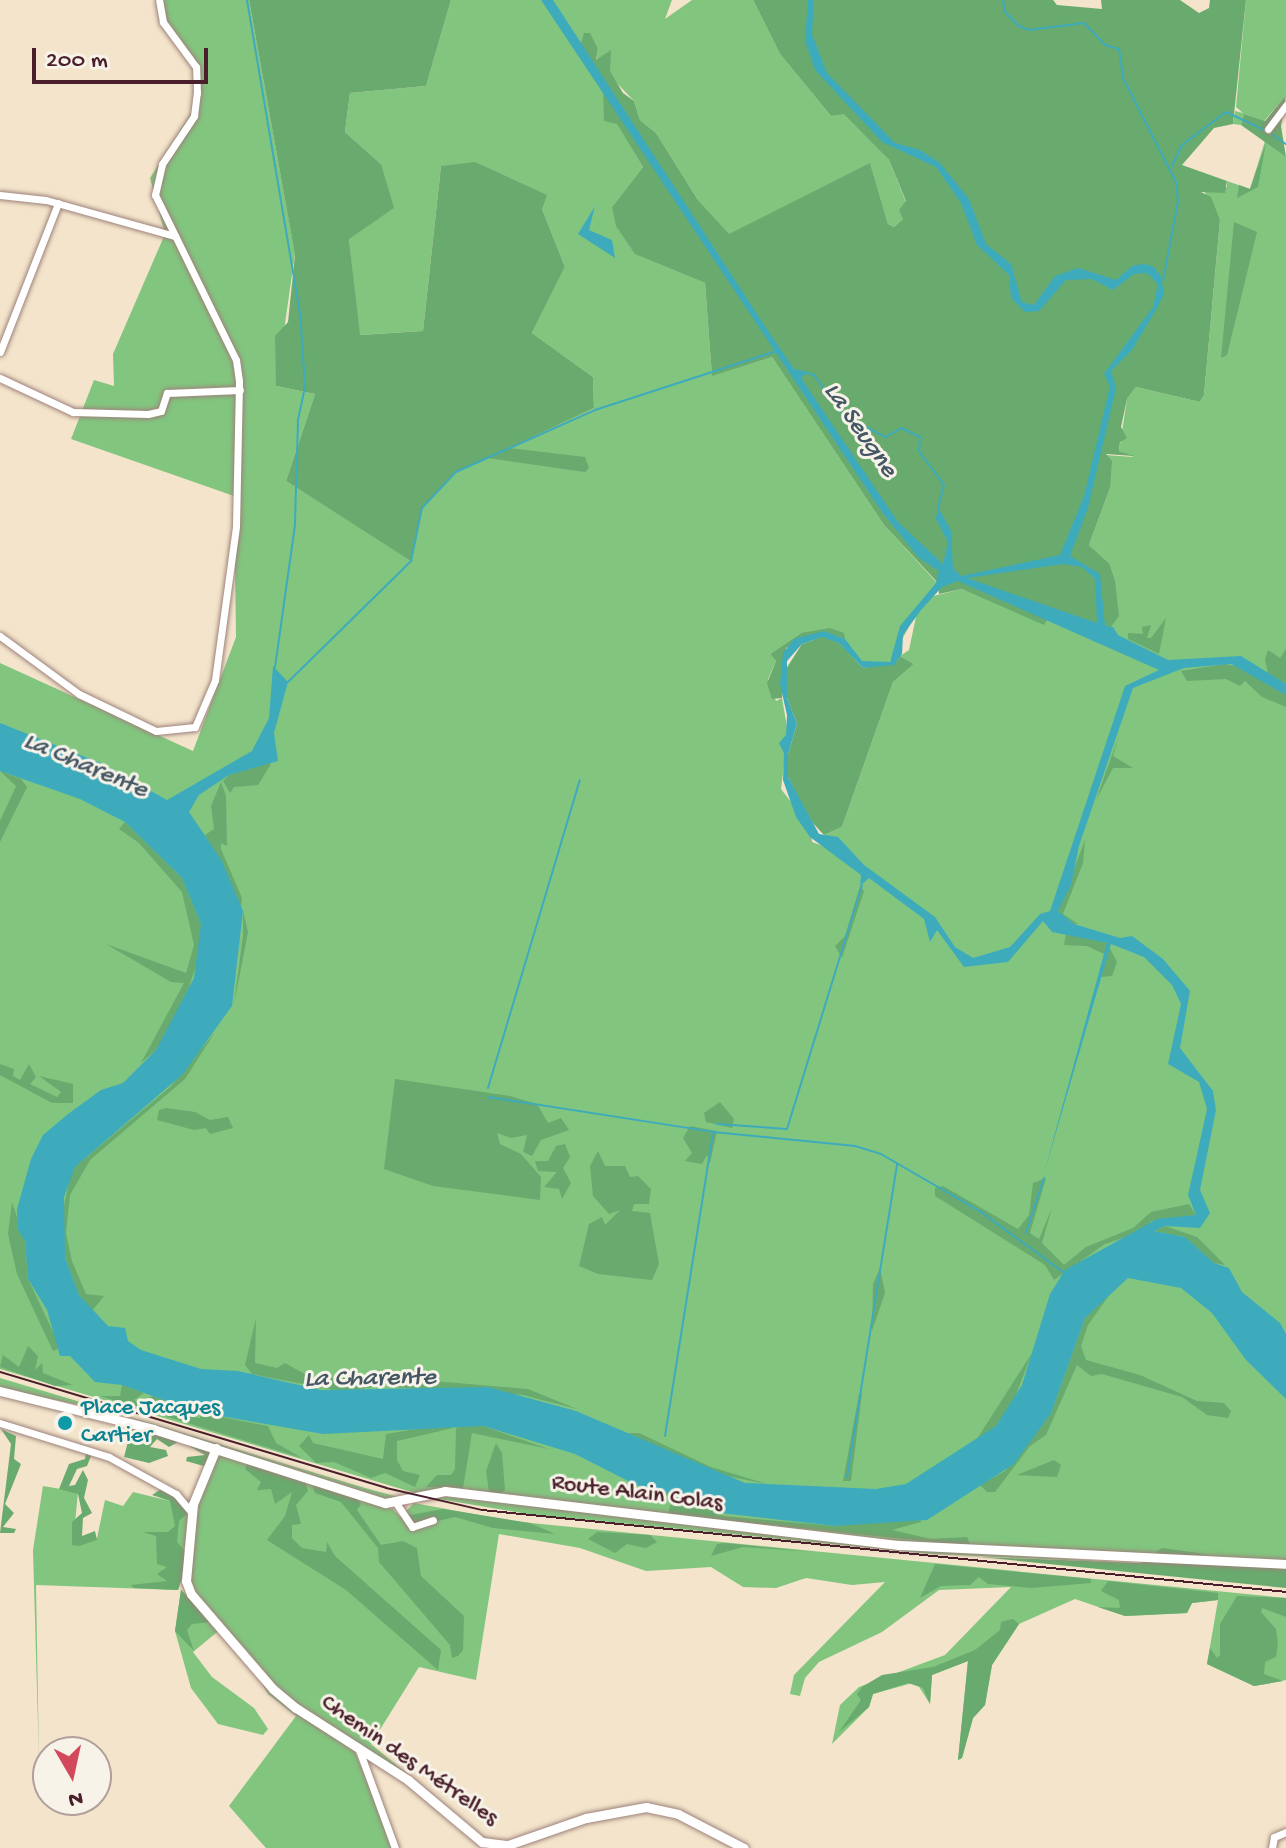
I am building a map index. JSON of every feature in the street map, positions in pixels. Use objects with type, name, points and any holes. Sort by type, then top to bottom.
[{"type":"street","points":[[0,636],[120,718],[156,731],[195,727],[215,680],[225,622],[238,496],[240,390],[236,360],[155,195],[155,178],[194,116],[196,67],[163,22],[159,0]]},
{"type":"street","points":[[1268,129],[1286,105]]},
{"type":"street","points":[[0,195],[58,203],[175,236]]},
{"type":"street","points":[[0,352],[58,203]]},
{"type":"street","points":[[0,378],[73,412],[148,414],[161,411],[167,393],[240,390]]},
{"type":"street","points":[[0,1391],[216,1448],[396,1503],[412,1527],[433,1520]]},
{"type":"street","points":[[0,1423],[109,1457],[176,1494],[192,1514]]},
{"type":"street","name":"Chemin des Métrelles","points":[[216,1448],[192,1514],[186,1581],[191,1594],[273,1689],[358,1745],[482,1842],[508,1845],[586,1818],[646,1807],[678,1814],[744,1848]]},
{"type":"street","name":"Route Alain Colas","points":[[396,1503],[445,1491],[933,1548],[1286,1564]]},
{"type":"street","points":[[358,1745],[362,1768],[395,1848]]},
{"type":"street","points":[[1272,1848],[1274,1837],[1286,1832]]},
{"type":"green space","points":[[155,0],[249,0],[295,254],[276,386],[315,394],[286,481],[411,560],[422,508],[456,472],[594,408],[593,377],[532,333],[565,267],[542,209],[441,166],[423,331],[359,335],[349,239],[381,164],[345,132],[350,93],[426,86],[451,0],[672,0],[665,19],[692,0],[753,0],[780,54],[831,116],[844,113],[889,160],[906,202],[903,219],[894,227],[888,224],[870,164],[729,235],[698,200],[656,133],[640,120],[634,101],[596,61],[598,49],[584,33],[617,123],[643,167],[612,207],[636,254],[705,283],[712,375],[772,357],[884,525],[938,584],[929,597],[962,589],[1047,620],[1109,563],[1089,545],[1110,488],[1105,455],[1134,457],[1119,451],[1127,399],[1136,387],[1200,402],[1204,395],[1220,220],[1203,189],[1227,187],[1227,181],[1250,189],[1265,141],[1286,157],[1286,1560],[920,1543],[444,1488],[415,1493],[0,1369],[0,663],[193,751],[236,637],[234,496],[71,439],[94,380],[114,386],[113,354],[165,234],[150,178],[193,110],[194,70]],"holes":[[[917,612],[909,650],[900,656],[914,664],[893,682],[842,827],[824,835],[826,847],[812,842],[811,828],[781,789],[788,733],[782,698],[776,701],[768,679],[776,661],[770,654],[801,633],[869,665],[888,665]]]},
{"type":"green space","points":[[249,0],[451,0],[426,86],[350,93],[345,132],[381,164],[394,208],[349,239],[360,335],[423,331],[441,166],[475,162],[547,195],[542,209],[565,267],[532,333],[593,377],[594,408],[509,448],[585,457],[589,468],[585,472],[487,458],[456,472],[422,508],[411,561],[286,481],[315,394],[276,386],[275,336],[288,322],[295,255]]},
{"type":"green space","points":[[753,0],[1053,0],[1057,5],[1102,9],[1101,0],[1180,0],[1199,13],[1209,8],[1210,0],[1246,0],[1233,124],[1214,128],[1182,165],[1227,181],[1225,193],[1201,192],[1211,197],[1220,220],[1204,395],[1200,402],[1136,387],[1127,399],[1121,427],[1127,438],[1120,442],[1119,451],[1134,456],[1106,454],[1112,461],[1110,488],[1089,545],[1109,563],[1115,581],[1119,616],[1106,633],[1047,620],[1044,625],[962,589],[939,594],[938,583],[884,525],[772,357],[712,376],[705,283],[635,254],[616,226],[612,207],[643,167],[617,124],[604,121],[603,81],[580,47],[584,33],[590,33],[598,49],[596,60],[611,50],[610,71],[623,93],[634,101],[640,120],[656,133],[698,200],[729,234],[870,163],[888,224],[894,227],[903,219],[899,210],[906,201],[889,160],[844,114],[831,116],[780,54]]},
{"type":"green space","points":[[1246,0],[1286,0],[1286,95],[1264,121],[1244,114],[1241,125],[1233,124],[1235,111],[1243,113],[1236,107]]},
{"type":"green space","points":[[1286,95],[1281,126],[1286,157],[1241,125],[1244,114],[1265,121]]},
{"type":"green space","points":[[1266,143],[1258,187],[1237,198],[1239,185],[1250,189]]},
{"type":"green space","points":[[1234,222],[1257,232],[1227,355],[1221,358]]},
{"type":"green space","points":[[1166,618],[1159,654],[1128,639],[1128,633],[1143,634],[1142,627],[1151,625],[1147,638],[1151,638]]},
{"type":"green space","points":[[830,628],[844,633],[845,639],[824,631],[786,648],[782,698],[772,699],[767,683],[776,661],[770,654],[801,633]]},
{"type":"green space","points":[[822,637],[839,643],[863,668],[897,661],[900,656],[914,664],[893,682],[842,827],[824,835],[810,820],[788,777],[788,754],[797,724],[787,698],[786,669],[802,644]]},
{"type":"green space","points":[[1286,649],[1286,684],[1268,674],[1265,659],[1268,650],[1280,658]]},
{"type":"green space","points":[[1225,664],[1243,668],[1286,695],[1286,707],[1262,697],[1245,681],[1240,686],[1226,679],[1187,681],[1181,671]]},
{"type":"green space","points":[[1118,738],[1113,756],[1133,768],[1113,768],[1096,800]]},
{"type":"green space","points":[[271,764],[258,785],[234,787],[230,793],[223,781],[229,775]]},
{"type":"green space","points":[[0,771],[21,779],[27,787],[0,842],[0,821],[16,786]]},
{"type":"green space","points":[[221,782],[226,796],[227,846],[221,843],[221,849],[242,898],[241,908],[205,835],[214,829],[211,806]]},
{"type":"green space","points":[[125,822],[182,878],[201,924],[201,950],[183,1006],[156,1050],[141,1063],[184,983],[171,982],[106,944],[186,973],[194,945],[182,892],[139,843],[119,829]]},
{"type":"green space","points":[[1085,840],[1083,863],[1063,914],[1078,924],[1074,924],[1058,911]]},
{"type":"green space","points":[[860,886],[864,891],[842,958],[835,946],[845,936]]},
{"type":"green space","points":[[243,911],[248,932],[234,1004],[243,935]]},
{"type":"green space","points":[[1066,934],[1107,943],[1117,962],[1112,976],[1100,977],[1104,954],[1087,946],[1064,945]]},
{"type":"green space","points":[[215,1032],[185,1079],[90,1160],[70,1195],[66,1233],[72,1261],[86,1294],[104,1296],[92,1311],[79,1295],[65,1257],[62,1216],[75,1167],[170,1087]]},
{"type":"green space","points":[[0,1064],[14,1069],[13,1076],[20,1080],[29,1064],[36,1077],[30,1084],[57,1097],[61,1092],[39,1076],[73,1084],[73,1103],[52,1103],[0,1075]]},
{"type":"green space","points":[[395,1079],[510,1096],[537,1104],[548,1123],[561,1118],[569,1130],[541,1140],[532,1156],[523,1152],[527,1135],[511,1138],[497,1133],[500,1144],[521,1154],[541,1177],[540,1200],[433,1186],[384,1169]]},
{"type":"green space","points":[[720,1102],[734,1119],[732,1128],[706,1122],[704,1113]]},
{"type":"green space","points":[[159,1110],[195,1112],[210,1120],[228,1117],[233,1128],[210,1134],[206,1128],[194,1130],[157,1120]]},
{"type":"green space","points":[[690,1126],[717,1131],[710,1163],[707,1155],[702,1164],[685,1161],[692,1153],[683,1138]]},
{"type":"green space","points":[[565,1144],[570,1157],[563,1168],[571,1183],[562,1199],[559,1189],[544,1187],[557,1172],[538,1171],[535,1161],[548,1161],[556,1146]]},
{"type":"green space","points":[[598,1151],[605,1166],[625,1166],[630,1177],[638,1176],[651,1189],[649,1204],[634,1204],[632,1211],[650,1213],[659,1264],[652,1280],[598,1274],[579,1266],[589,1224],[602,1217],[605,1225],[620,1210],[609,1214],[593,1196],[590,1166]]},
{"type":"green space","points":[[1046,1178],[1030,1233],[1039,1239],[1052,1208],[1042,1243],[1064,1265],[1086,1247],[1133,1228],[1151,1212],[1189,1204],[1196,1215],[1152,1221],[1138,1233],[1105,1244],[1054,1280],[1045,1265],[935,1196],[935,1188],[943,1186],[1018,1229],[1029,1215],[1033,1183]]},
{"type":"green space","points":[[12,1202],[25,1241],[28,1279],[56,1338],[58,1349],[53,1351],[17,1274],[8,1234]]},
{"type":"green space","points":[[1165,1226],[1197,1237],[1225,1265],[1214,1263],[1185,1237],[1154,1231]]},
{"type":"green space","points":[[880,1268],[885,1293],[872,1331],[873,1284]]},
{"type":"green space","points":[[1115,1287],[1088,1325],[1081,1346],[1086,1360],[1140,1375],[1197,1401],[1224,1403],[1231,1411],[1228,1418],[1207,1415],[1182,1397],[1102,1374],[1091,1376],[1077,1365],[1046,1435],[1030,1446],[995,1492],[987,1492],[980,1485],[1005,1471],[1051,1413],[1085,1318]]},
{"type":"green space","points":[[256,1318],[255,1363],[277,1368],[285,1363],[312,1378],[418,1379],[344,1392],[252,1374],[245,1365]]},
{"type":"green space","points":[[28,1346],[38,1356],[35,1370],[42,1363],[43,1373],[73,1385],[55,1386],[0,1367],[3,1355],[19,1367]]},
{"type":"green space","points":[[1032,1353],[1014,1400],[996,1426],[975,1442]]},
{"type":"green space","points":[[0,1378],[84,1403],[84,1406],[0,1388]]},
{"type":"green space","points":[[433,1381],[528,1389],[577,1409],[523,1395],[390,1387]]},
{"type":"green space","points":[[122,1385],[144,1393],[134,1400],[137,1402],[153,1396],[188,1409],[190,1417],[200,1418],[202,1413],[268,1426],[276,1443],[302,1458],[100,1396],[120,1396]]},
{"type":"green space","points":[[862,1393],[851,1481],[843,1481],[859,1394]]},
{"type":"green space","points":[[90,1405],[365,1488],[402,1498],[389,1500]]},
{"type":"green space","points":[[120,1423],[210,1449],[207,1467],[186,1461],[187,1457],[205,1455],[180,1441],[169,1447],[157,1439],[150,1447],[166,1450],[168,1456],[149,1463],[124,1457],[129,1438],[117,1437]]},
{"type":"green space","points":[[440,1425],[453,1428],[397,1441],[397,1460],[403,1471],[420,1475],[415,1487],[385,1473],[371,1478],[334,1462],[316,1463],[299,1446],[309,1435],[313,1443],[383,1459],[386,1434]]},
{"type":"green space","points":[[483,1426],[549,1449],[472,1433],[463,1488],[426,1487],[437,1475],[451,1475],[455,1469],[456,1428]]},
{"type":"green space","points":[[1,1429],[16,1436],[14,1459],[21,1464],[5,1504],[14,1513],[3,1527],[16,1529],[14,1533],[0,1533],[11,1444]]},
{"type":"green space","points":[[628,1433],[639,1433],[711,1467],[767,1484],[717,1474]]},
{"type":"green space","points":[[496,1443],[502,1453],[505,1490],[496,1497],[489,1492],[486,1471]]},
{"type":"green space","points":[[86,1453],[91,1456],[87,1466],[77,1469],[69,1486],[75,1485],[83,1470],[88,1480],[84,1498],[92,1513],[83,1518],[82,1536],[95,1531],[97,1540],[79,1546],[72,1545],[72,1522],[82,1513],[78,1494],[59,1489],[69,1464],[85,1459]]},
{"type":"green space","points":[[215,1454],[393,1509],[400,1517],[414,1503],[511,1521],[1286,1598],[1286,1680],[1254,1686],[1207,1664],[1218,1600],[1192,1603],[1187,1613],[1125,1616],[1075,1599],[1019,1624],[992,1665],[985,1705],[973,1718],[962,1758],[958,1760],[968,1661],[932,1675],[930,1704],[916,1682],[873,1694],[869,1707],[832,1744],[840,1705],[859,1687],[945,1655],[1011,1587],[939,1590],[882,1632],[819,1662],[805,1678],[800,1696],[790,1694],[794,1675],[885,1582],[852,1585],[806,1578],[776,1588],[743,1587],[711,1567],[646,1571],[580,1548],[499,1534],[476,1680],[419,1667],[371,1744],[434,1796],[284,1695],[199,1600],[190,1585],[194,1514]]},
{"type":"green space","points":[[1054,1460],[1061,1465],[1057,1477],[1017,1475]]},
{"type":"green space","points":[[248,1463],[305,1481],[308,1491],[296,1505],[301,1524],[292,1525],[292,1538],[302,1548],[326,1552],[327,1542],[335,1556],[441,1650],[438,1670],[346,1590],[267,1540],[285,1516],[292,1492],[275,1504],[271,1489],[257,1490],[261,1482],[245,1469]]},
{"type":"green space","points":[[312,1485],[356,1498],[361,1504],[357,1510],[381,1545],[403,1541],[417,1548],[421,1576],[464,1616],[463,1650],[458,1656],[452,1658],[450,1645],[379,1562],[378,1548],[341,1502],[315,1493]]},
{"type":"green space","points":[[43,1486],[78,1492],[73,1544],[97,1538],[105,1500],[123,1506],[133,1492],[170,1501],[174,1496],[189,1517],[178,1590],[36,1585],[39,1736],[38,1736],[33,1550]]},
{"type":"green space","points":[[644,1487],[699,1500],[723,1516],[835,1526],[919,1517],[921,1522],[892,1530],[931,1539],[967,1537],[971,1546],[668,1514],[671,1502],[650,1493]]},
{"type":"green space","points":[[161,1489],[182,1502],[188,1513],[179,1521],[177,1542],[185,1551],[182,1579],[178,1590],[134,1588],[131,1585],[167,1581],[157,1574],[167,1567],[157,1564],[156,1536],[142,1532],[168,1532],[175,1526],[170,1501],[152,1495]]},
{"type":"green space","points":[[442,1494],[870,1546],[1131,1563],[932,1554],[528,1514],[427,1497]]},
{"type":"green space","points":[[443,1509],[530,1523],[555,1534],[493,1528],[455,1517],[412,1527],[400,1517]]},
{"type":"green space","points":[[597,1532],[650,1535],[657,1542],[646,1548],[627,1544],[615,1553],[588,1539]]},
{"type":"green space","points":[[717,1544],[814,1552],[743,1547],[711,1556]]},
{"type":"green space","points":[[1162,1548],[1205,1554],[1175,1559],[1192,1564],[1286,1566],[1286,1588],[980,1557],[1139,1563],[1161,1558],[1156,1552]]},
{"type":"green space","points":[[935,1564],[1091,1579],[1091,1583],[1031,1588],[988,1584],[979,1577],[970,1585],[941,1586],[920,1598]]},
{"type":"green space","points":[[1108,1581],[1218,1593],[1218,1600],[1192,1603],[1187,1613],[1125,1616],[1098,1607],[1120,1608],[1119,1600],[1101,1591]]},
{"type":"green space","points":[[181,1590],[222,1628],[193,1652],[212,1677],[254,1708],[268,1729],[263,1735],[218,1724],[191,1688],[175,1631]]},
{"type":"green space","points":[[181,1590],[212,1622],[192,1624],[187,1630],[194,1651],[175,1631]]},
{"type":"green space","points":[[1237,1596],[1286,1598],[1286,1617],[1262,1608],[1261,1612],[1276,1629],[1278,1643],[1276,1657],[1265,1662],[1264,1674],[1283,1681],[1254,1686],[1207,1664],[1210,1648],[1217,1658],[1220,1655],[1220,1624]]},
{"type":"green space","points":[[1013,1619],[1019,1624],[992,1665],[985,1705],[973,1718],[962,1758],[958,1760],[968,1661],[932,1675],[930,1704],[923,1688],[908,1683],[873,1694],[869,1707],[839,1732],[861,1700],[857,1694],[862,1687],[882,1675],[933,1667],[975,1650],[1000,1630],[1001,1622]]},
{"type":"green space","points":[[255,1672],[352,1745],[395,1848],[266,1848],[229,1806],[296,1716],[268,1694]]},
{"type":"water","name":"La Charente","points":[[541,0],[553,0],[766,328],[794,369],[807,372],[801,378],[898,522],[943,564],[948,542],[936,519],[938,507],[951,531],[953,568],[961,576],[1060,555],[1084,496],[1110,386],[1104,374],[1153,307],[1158,284],[1147,273],[1134,274],[1113,290],[1092,279],[1066,280],[1039,311],[1025,312],[1011,298],[1009,275],[977,245],[961,203],[936,167],[882,142],[815,70],[805,41],[808,0],[814,0],[812,34],[827,73],[895,143],[920,150],[940,163],[969,199],[986,244],[1011,264],[1022,302],[1034,305],[1055,276],[1078,268],[1116,280],[1132,266],[1143,264],[1153,266],[1161,276],[1164,294],[1157,308],[1132,350],[1111,371],[1116,388],[1088,508],[1070,556],[1100,574],[1105,626],[1113,627],[1118,635],[1168,660],[1241,656],[1286,684],[1286,695],[1231,664],[1184,668],[1133,688],[1079,846],[1071,885],[1058,911],[1074,924],[1120,938],[1132,936],[1163,959],[1190,991],[1180,1048],[1213,1091],[1216,1110],[1200,1190],[1210,1213],[1200,1228],[1165,1226],[1154,1231],[1185,1237],[1214,1263],[1229,1268],[1242,1292],[1280,1323],[1286,1334],[1286,1399],[1246,1360],[1212,1313],[1181,1288],[1128,1278],[1085,1318],[1051,1413],[1014,1464],[927,1520],[835,1526],[721,1513],[699,1500],[636,1485],[575,1454],[483,1426],[323,1434],[197,1412],[122,1385],[95,1382],[70,1356],[60,1356],[47,1310],[28,1279],[25,1241],[18,1230],[17,1209],[31,1159],[43,1135],[101,1090],[123,1083],[156,1050],[194,978],[201,924],[182,878],[125,822],[80,799],[0,771],[0,723],[103,764],[167,800],[252,751],[269,718],[273,666],[288,682],[274,733],[278,761],[229,775],[199,795],[189,812],[222,861],[243,911],[232,1006],[183,1074],[75,1167],[64,1197],[65,1257],[79,1295],[108,1326],[125,1328],[128,1341],[141,1350],[201,1369],[238,1371],[321,1390],[488,1387],[576,1411],[745,1483],[876,1489],[906,1484],[996,1426],[1022,1385],[1050,1294],[1065,1270],[1157,1219],[1196,1215],[1188,1195],[1207,1109],[1199,1082],[1168,1064],[1181,1004],[1172,985],[1144,957],[1111,944],[1043,1177],[1107,943],[1052,932],[1043,921],[1008,962],[964,967],[937,930],[930,942],[924,919],[869,878],[860,886],[861,875],[810,837],[796,817],[783,780],[784,753],[779,743],[786,735],[787,715],[780,684],[783,653],[794,639],[824,631],[845,639],[862,661],[890,662],[900,626],[936,583],[939,571],[919,558],[882,512]],"holes":[[[1063,564],[1082,567],[1095,579],[1097,623],[967,578]],[[958,581],[1159,670],[1125,686],[1050,911],[1040,914],[1010,947],[973,958],[955,947],[935,917],[864,865],[838,837],[819,834],[788,777],[788,754],[797,724],[787,698],[787,661],[802,644],[822,637],[839,643],[863,668],[894,665],[902,654],[903,635],[921,610],[942,587]]]},
{"type":"water","points":[[595,206],[589,230],[612,240],[615,258],[578,234]]},
{"type":"waterway","points":[[247,0],[300,312],[305,387],[298,421],[295,525],[275,668]]},
{"type":"waterway","points":[[1003,0],[1005,12],[1019,26],[1029,30],[1084,23],[1105,45],[1119,49],[1123,78],[1176,182],[1178,201],[1163,281]]},
{"type":"waterway","points":[[1172,166],[1182,145],[1226,112],[1264,130]]},
{"type":"waterway","points":[[1273,135],[1286,144]]},
{"type":"waterway","points":[[288,682],[411,561],[422,508],[456,472],[595,410],[777,351]]},
{"type":"waterway","name":"La Seugne","points":[[804,372],[814,375],[850,425],[860,424],[886,437],[901,428],[920,437],[919,451],[944,485],[938,508]]},
{"type":"waterway","points":[[488,1088],[580,780]]},
{"type":"waterway","points":[[717,1124],[787,1129],[862,885]]},
{"type":"waterway","points":[[488,1097],[713,1132],[855,1146],[881,1154],[981,1212],[1063,1272]]},
{"type":"waterway","points":[[665,1436],[713,1133]]},
{"type":"waterway","points":[[847,1477],[897,1164]]},
{"type":"waterway","points":[[1026,1233],[1044,1178]]},
{"type":"railway","points":[[0,1372],[386,1488],[482,1510],[1286,1592]]},
{"type":"place","name":"Place Jacques Cartier","points":[[65,1423]]}]
